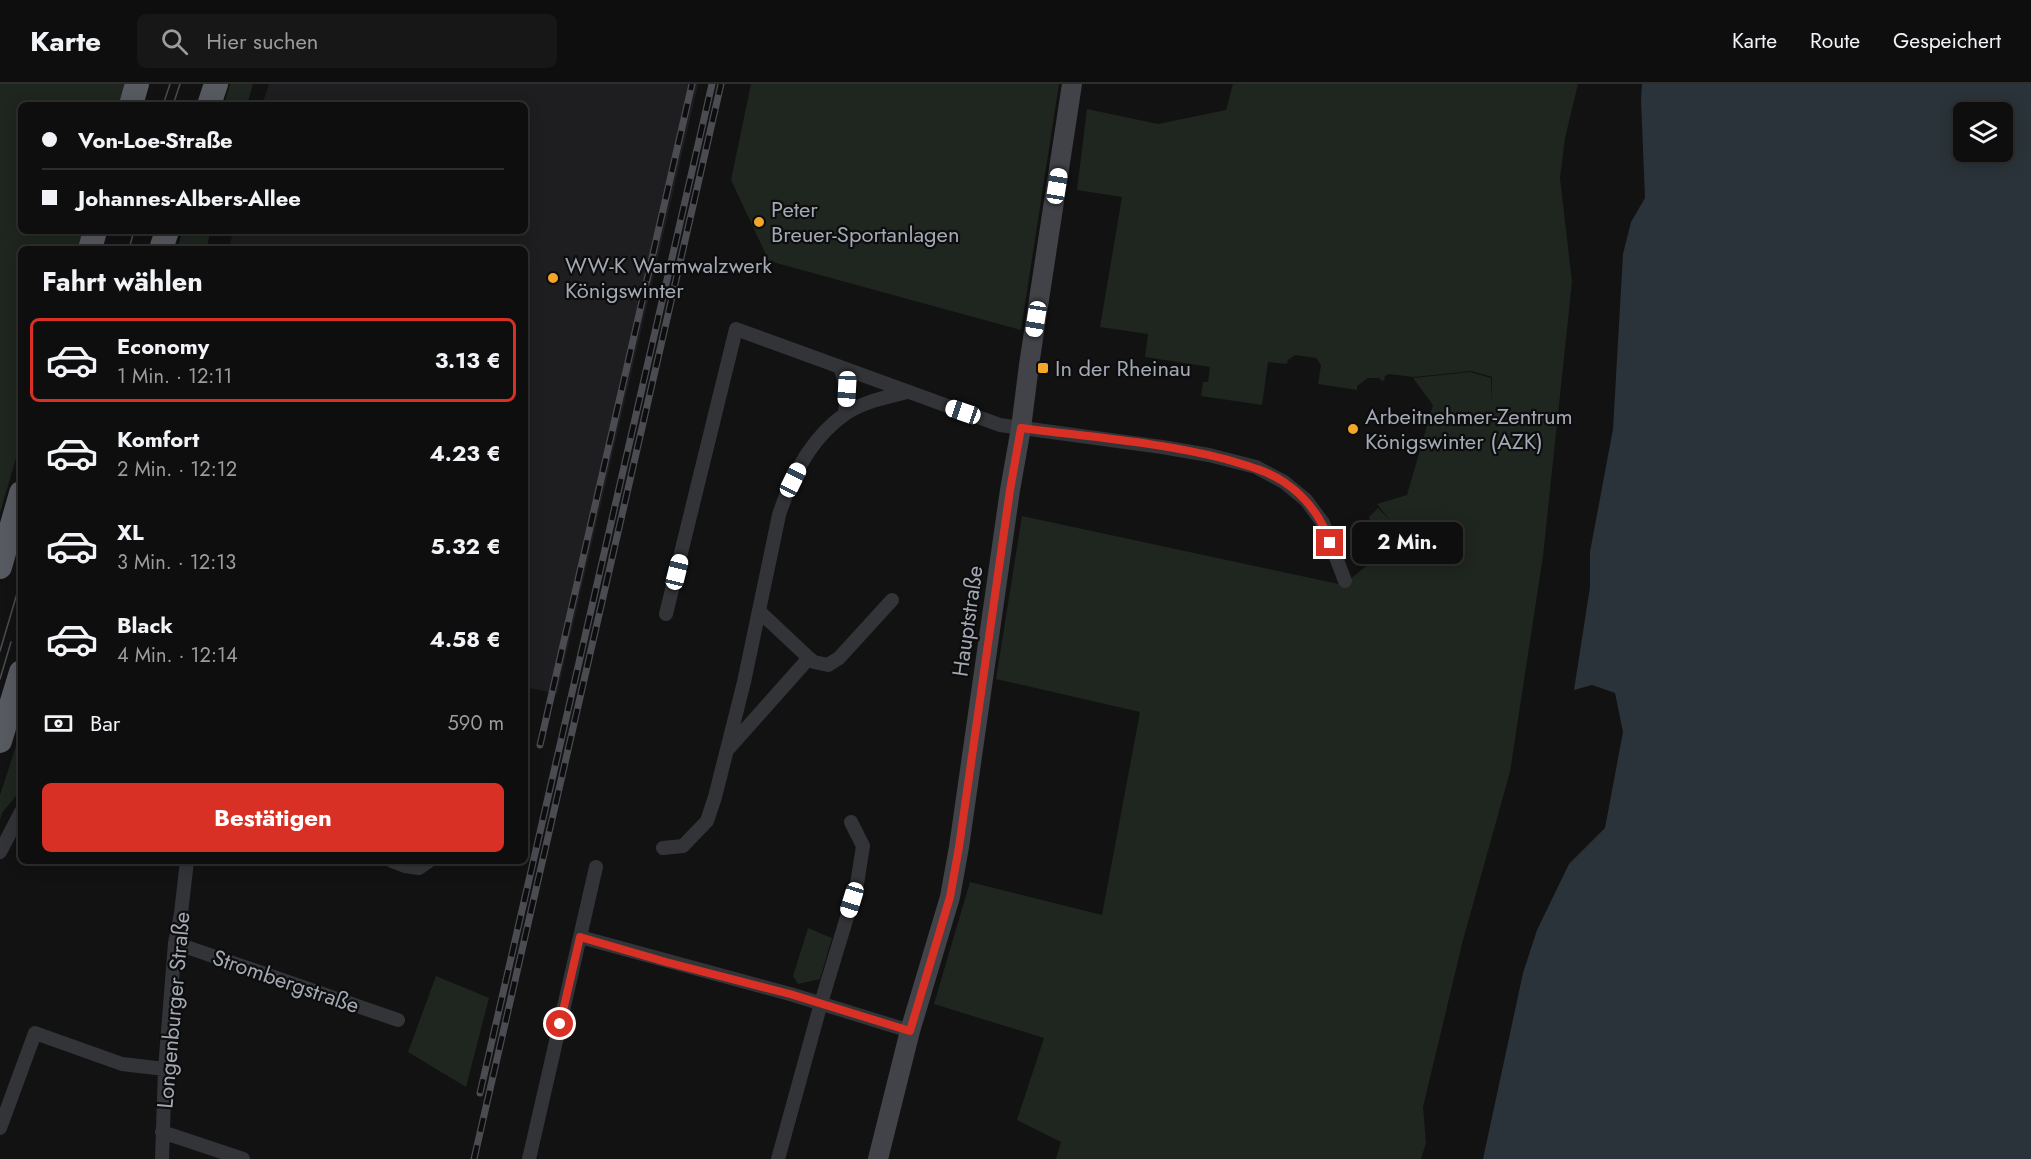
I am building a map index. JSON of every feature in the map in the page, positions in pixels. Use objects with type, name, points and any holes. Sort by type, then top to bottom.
[{"type":"highway","points":[[132,102],[137,84]]},
{"type":"highway","points":[[210,102],[216,84]]},
{"type":"highway","points":[[0,567],[18,504]]},
{"type":"highway","points":[[0,741],[18,682]]},
{"type":"main road","name":"Hauptstraße","points":[[878,1159],[910,1031],[950,897],[1072,84]]},
{"type":"street","points":[[666,614],[736,329],[1000,424],[1209,455],[1256,468],[1284,482],[1306,500],[1323,524],[1345,581]]},
{"type":"street","points":[[840,367],[847,389],[845,414]]},
{"type":"street","points":[[663,848],[683,846],[707,820],[760,612],[785,497],[802,462],[821,436],[845,414],[875,400],[907,392]]},
{"type":"street","points":[[760,612],[814,662],[828,664],[839,658],[892,600]]},
{"type":"street","points":[[726,751],[809,658]]},
{"type":"street","points":[[0,852],[18,818]]},
{"type":"street","points":[[778,1159],[857,884],[863,846],[851,822]]},
{"type":"street","name":"Longenburger Straße","points":[[162,1159],[165,1069],[175,943],[187,864]]},
{"type":"street","points":[[400,864],[418,868],[424,864]]},
{"type":"street","points":[[529,1159],[596,867]]},
{"type":"street","points":[[580,937],[821,1003],[910,1031]]},
{"type":"street","name":"Strombergstraße","points":[[175,943],[398,1020]]},
{"type":"street","points":[[0,1128],[34,1033],[122,1065],[165,1069]]},
{"type":"street","points":[[162,1132],[243,1159]]},
{"type":"shaded area","points":[[0,84],[126,84],[121,102],[18,102],[18,234],[82,234],[78,246],[18,246],[18,451],[0,513]]},
{"type":"shaded area","points":[[230,84],[253,84],[248,102],[225,102]]},
{"type":"shaded area","points":[[269,84],[698,84],[557,694],[528,688],[528,246],[230,246],[232,234],[528,234],[528,102],[263,102]]},
{"type":"shaded area","points":[[751,84],[1059,84],[1021,330],[769,261],[731,180]]},
{"type":"shaded area","points":[[1233,84],[1578,84],[1565,138],[1560,178],[1572,282],[1543,556],[1510,772],[1463,940],[1423,1107],[1426,1143],[1421,1159],[1056,1159],[1061,1142],[1017,1120],[1044,1038],[934,1004],[970,882],[1102,915],[1140,712],[996,679],[1022,516],[1343,585],[1376,558],[1369,517],[1378,508],[1390,520],[1377,504],[1407,495],[1433,405],[1413,378],[1470,372],[1491,378],[1492,404],[1492,377],[1471,371],[1414,377],[1389,374],[1385,376],[1384,381],[1380,378],[1368,378],[1357,386],[1357,390],[1318,384],[1321,365],[1316,358],[1295,355],[1288,360],[1287,364],[1268,362],[1262,405],[1201,396],[1203,382],[1208,382],[1210,367],[1145,357],[1148,334],[1100,327],[1122,197],[1077,190],[1087,109],[1158,124],[1226,110]]},
{"type":"shaded area","points":[[1642,84],[2031,84],[2031,1159],[1483,1159],[1523,973],[1537,930],[1569,864],[1605,828],[1623,732],[1615,693],[1592,685],[1574,690],[1590,587],[1590,552],[1613,429],[1623,254],[1631,222],[1645,198]]},
{"type":"shaded area","points":[[182,234],[210,234],[208,246],[178,246]]},
{"type":"shaded area","points":[[18,740],[18,794],[2,813],[0,820],[0,795]]},
{"type":"shaded area","points":[[808,928],[832,938],[820,979],[798,984],[793,976]]},
{"type":"shaded area","points":[[436,976],[489,998],[466,1087],[408,1052]]},
{"type":"tram line","points":[[164,102],[170,84]]},
{"type":"tram line","points":[[174,102],[180,84]]},
{"type":"tram line","points":[[130,246],[133,234]]},
{"type":"tram line","points":[[0,651],[18,590]]},
{"type":"tram line","points":[[0,679],[11,642]]},
{"type":"railway","points":[[540,745],[692,84]]},
{"type":"railway","points":[[480,1093],[712,84]]},
{"type":"railway","points":[[474,1159],[721,84]]},
{"type":"place","name":"Peter Breuer-Sportanlagen","points":[[759,222]]},
{"type":"place","name":"WW-K Warmwalzwerk Königswinter","points":[[553,278]]},
{"type":"place","name":"In der Rheinau","points":[[1043,368]]},
{"type":"place","name":"Arbeitnehmer-Zentrum Königswinter (AZK)","points":[[1353,429]]},
{"type":"route","points":[[560,1024],[580,937],[790,994],[910,1031],[950,897],[1021,428],[1162,447],[1209,455],[1256,468],[1284,482],[1306,500],[1323,524],[1330,543]]}]
